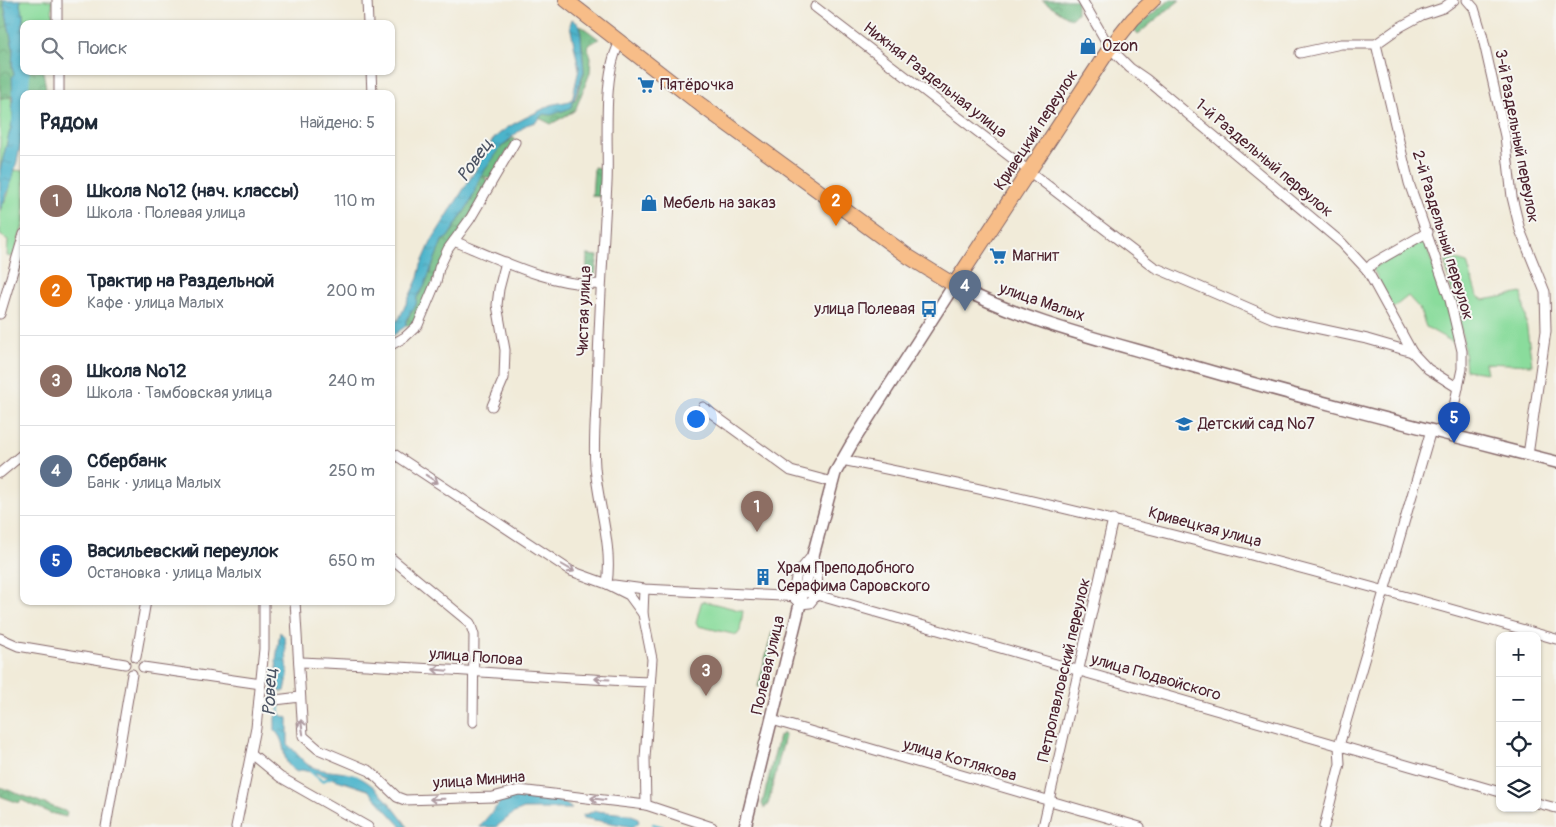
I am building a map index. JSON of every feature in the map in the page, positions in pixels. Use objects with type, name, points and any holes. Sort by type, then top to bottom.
[{"type":"main road","name":"улица Малых","points":[[566,0],[581,5],[620,42],[741,134],[909,257],[954,285]]},
{"type":"main road","name":"Кривецкий переулок","points":[[954,285],[1110,48],[1132,20],[1153,0]]},
{"type":"street","points":[[57,0],[57,20]]},
{"type":"street","points":[[367,0],[368,20]]},
{"type":"street","name":"1-й Раздельный переулок","points":[[1082,0],[1110,48],[1130,68],[1146,79],[1342,243],[1367,270],[1412,352]]},
{"type":"street","points":[[1300,53],[1341,44],[1376,44],[1400,27],[1422,15],[1443,8],[1454,0]]},
{"type":"street","name":"3-й Раздельный переулок","points":[[1467,0],[1474,8],[1482,34],[1505,136],[1512,197],[1520,230],[1545,292],[1546,331],[1528,455]]},
{"type":"street","name":"Нижняя Раздельная улица","points":[[815,8],[1030,172],[1131,252],[1154,267],[1180,280],[1274,319],[1366,339],[1412,352]]},
{"type":"street","name":"Чистая улица","points":[[607,584],[606,555],[595,467],[600,284],[607,185],[610,74],[615,50],[620,42]]},
{"type":"street","name":"2-й Раздельный переулок","points":[[1376,44],[1409,183],[1428,232],[1450,300],[1462,350],[1462,369],[1448,434]]},
{"type":"street","points":[[58,75],[59,90]]},
{"type":"street","points":[[371,75],[372,90]]},
{"type":"street","points":[[395,343],[405,337],[418,325],[436,282],[439,268],[454,241],[470,219],[514,142]]},
{"type":"street","points":[[1367,270],[1372,264],[1428,232]]},
{"type":"street","points":[[454,241],[506,262],[576,285],[600,284]]},
{"type":"street","points":[[0,314],[20,247]]},
{"type":"street","points":[[492,406],[504,378],[505,350],[497,305],[506,262]]},
{"type":"street","name":"улица Малых","points":[[954,285],[1011,312],[1078,333],[1209,371],[1556,462]]},
{"type":"street","name":"Полевая улица","points":[[746,827],[799,597],[814,552],[832,482],[842,460],[954,285]]},
{"type":"street","points":[[1412,352],[1428,369],[1458,388]]},
{"type":"street","points":[[703,407],[791,471],[832,482]]},
{"type":"street","points":[[1324,827],[1340,764],[1339,746],[1431,430]]},
{"type":"street","points":[[395,455],[571,571],[629,594],[644,614]]},
{"type":"street","points":[[0,473],[20,456]]},
{"type":"street","name":"Кривецкая улица","points":[[842,460],[1113,519],[1385,590],[1556,639]]},
{"type":"street","name":"Петропавловский переулок","points":[[1044,827],[1113,519]]},
{"type":"street","points":[[799,597],[810,603],[816,594],[818,574],[814,552]]},
{"type":"street","points":[[395,561],[470,623],[474,635],[472,722]]},
{"type":"street","name":"улица Подвойского","points":[[607,584],[644,589],[799,597],[816,594],[1496,791]]},
{"type":"street","points":[[644,589],[644,614],[651,652],[645,758],[646,805]]},
{"type":"street","points":[[143,667],[136,657],[145,605]]},
{"type":"street","points":[[236,827],[252,754],[259,702],[264,649],[264,605]]},
{"type":"street","name":"улица Минина","points":[[295,605],[304,736],[318,749],[370,771],[397,797],[405,800],[493,797],[519,790],[646,805],[712,827]]},
{"type":"street","points":[[0,638],[18,646],[125,664],[132,674],[106,827]]},
{"type":"street","points":[[125,664],[129,659],[136,657]]},
{"type":"street","name":"улица Попова","points":[[299,662],[383,665],[473,673],[650,682]]},
{"type":"street","points":[[132,674],[143,667],[261,684]]},
{"type":"street","points":[[259,702],[300,697]]},
{"type":"street","name":"улица Котлякова","points":[[772,720],[1140,827]]},
{"type":"street","points":[[252,754],[280,777],[368,827]]},
{"type":"street","points":[[1541,804],[1556,808]]},
{"type":"green space","points":[[0,0],[3,0],[13,48],[12,68],[14,74],[12,76],[14,88],[11,97],[0,98]]},
{"type":"green space","points":[[21,0],[52,0],[53,20],[24,20],[20,5]]},
{"type":"green space","points":[[1042,0],[1077,0],[1077,13],[1071,19]]},
{"type":"green space","points":[[1170,0],[1180,0],[1138,34],[1134,29]]},
{"type":"green space","points":[[580,25],[599,39],[587,46],[591,57],[590,73],[574,111],[551,124],[539,118],[543,114],[576,99],[584,71]]},
{"type":"green space","points":[[27,75],[44,75],[46,88],[45,90],[24,90]]},
{"type":"green space","points":[[11,97],[13,119],[0,170],[0,98]]},
{"type":"green space","points":[[513,138],[515,139],[490,179],[483,176],[489,183],[434,280],[413,326],[406,326],[406,321],[416,305],[417,297],[424,287],[442,241],[448,237],[471,201],[480,177],[501,147]]},
{"type":"green space","points":[[594,167],[604,169],[602,197],[592,196]]},
{"type":"green space","points":[[14,170],[20,171],[20,235],[13,257],[7,256],[8,240],[0,235],[0,210],[8,195]]},
{"type":"green space","points":[[1424,240],[1446,303],[1456,344],[1426,327],[1419,308],[1408,296],[1393,308],[1373,269],[1385,260]]},
{"type":"green space","points":[[587,255],[598,256],[594,281],[586,283]]},
{"type":"green space","points":[[1457,260],[1467,263],[1477,296],[1484,300],[1522,293],[1532,365],[1485,363],[1487,373],[1466,370],[1463,339],[1445,262]]},
{"type":"green space","points":[[704,601],[743,611],[740,631],[737,635],[698,626],[696,622],[701,603]]},
{"type":"green space","points":[[772,632],[777,634],[763,688],[758,687]]},
{"type":"green space","points":[[784,733],[785,736],[768,805],[764,808],[762,804],[779,736]]},
{"type":"green space","points":[[0,787],[67,812],[66,817],[50,813],[21,800],[19,803],[0,796]]},
{"type":"water","points":[[3,0],[21,0],[20,5],[23,20],[20,20],[20,75],[27,75],[24,90],[20,90],[20,147],[10,186],[0,210],[0,170],[13,119],[13,48]]},
{"type":"water","points":[[572,19],[580,25],[584,71],[571,108],[551,115],[543,114],[536,122],[526,125],[501,147],[480,177],[471,201],[448,237],[442,241],[424,287],[417,297],[416,305],[406,320],[406,326],[395,334],[395,322],[399,319],[418,278],[421,265],[432,240],[478,166],[480,158],[487,153],[495,137],[548,106],[572,100],[579,69],[570,25]]},
{"type":"water","points":[[280,632],[285,637],[288,676],[285,691],[282,692],[279,691],[276,660]]},
{"type":"water","points":[[279,714],[288,718],[288,745],[304,761],[315,768],[350,774],[364,780],[385,798],[408,827],[402,827],[368,790],[316,773],[301,770],[297,772],[291,768],[285,758],[282,741],[275,731],[275,717]]},
{"type":"water","points":[[506,797],[543,800],[555,798],[572,809],[524,809],[514,813],[496,827],[479,827],[501,799]]},
{"type":"water","points":[[595,811],[628,814],[637,817],[639,822],[633,827],[584,818],[582,816]]},
{"type":"waterway","points":[[22,90],[23,75]]},
{"type":"waterway","points":[[19,123],[20,111]]},
{"type":"waterway","name":"Ровец","points":[[279,716],[280,702]]},
{"type":"waterway","name":"Ровец","points":[[310,771],[322,781],[332,777]]},
{"type":"waterway","name":"Ровец","points":[[345,774],[357,777],[370,787]]},
{"type":"waterway","name":"Ровец","points":[[653,824],[663,827]]},
{"type":"place","name":"Ozon","points":[[1088,46]]},
{"type":"place","name":"Пятёрочка","points":[[646,85]]},
{"type":"place","name":"Мебель на заказ","points":[[649,203]]},
{"type":"place","name":"Трактир на Раздельной","points":[[836,226]]},
{"type":"place","name":"Магнит","points":[[998,256]]},
{"type":"place","name":"улица Полевая","points":[[929,309]]},
{"type":"place","name":"Сбербанк","points":[[965,311]]},
{"type":"place","name":"Детский сад №7","points":[[1184,424]]},
{"type":"place","name":"Васильевский переулок","points":[[1454,443]]},
{"type":"place","name":"Школа №12 (нач. классы)","points":[[757,532]]},
{"type":"place","name":"Храм Преподобного Серафима Саровского","points":[[763,577]]},
{"type":"place","name":"Школа №12","points":[[706,696]]}]
